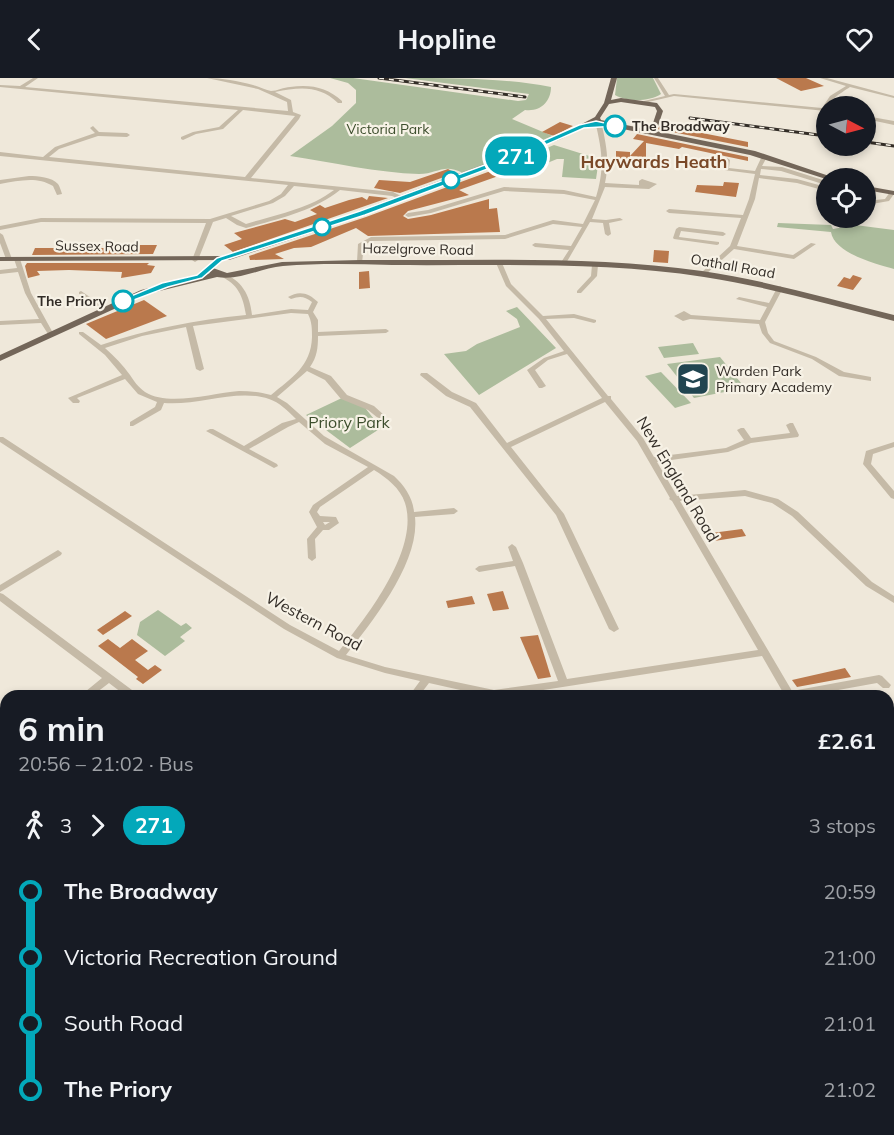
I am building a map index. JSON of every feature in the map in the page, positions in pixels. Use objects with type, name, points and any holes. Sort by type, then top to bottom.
[{"type":"main road","points":[[598,123],[614,78]]},
{"type":"main road","points":[[610,94],[621,100]]},
{"type":"main road","points":[[607,103],[621,100],[646,102],[659,107],[660,111],[655,126],[651,131],[644,131]]},
{"type":"main road","points":[[215,272],[227,258],[402,198],[519,155],[582,127],[598,123],[764,157],[816,173]]},
{"type":"main road","points":[[655,126],[664,135]]},
{"type":"main road","points":[[876,190],[893,193]]},
{"type":"main road","points":[[241,270],[252,251]]},
{"type":"main road","points":[[227,258],[241,270]]},
{"type":"main road","name":"Sussex Road","points":[[9,259],[195,260],[227,258]]},
{"type":"main road","name":"Sussex Road","points":[[195,260],[215,272]]},
{"type":"main road","name":"Hazelgrove Road","points":[[241,270],[272,266],[360,262],[563,264]]},
{"type":"main road","name":"Oathall Road","points":[[563,264],[703,274],[780,288],[894,318]]},
{"type":"main road","points":[[0,358],[50,333],[144,292],[215,272],[241,270]]},
{"type":"street","points":[[22,87],[36,78]]},
{"type":"street","points":[[209,78],[256,86],[271,92],[289,102],[291,113]]},
{"type":"street","points":[[656,78],[665,96]]},
{"type":"street","points":[[825,78],[894,97]]},
{"type":"street","points":[[835,96],[850,85]]},
{"type":"street","points":[[0,86],[298,115],[247,179]]},
{"type":"street","points":[[271,92],[300,86],[327,91],[340,102]]},
{"type":"street","points":[[659,107],[665,96]]},
{"type":"street","points":[[646,102],[665,96],[816,109]]},
{"type":"street","points":[[183,138],[221,128],[242,108]]},
{"type":"street","points":[[876,120],[894,123]]},
{"type":"street","points":[[563,264],[598,199],[602,185],[605,155],[598,123]]},
{"type":"street","points":[[93,128],[98,134]]},
{"type":"street","points":[[45,158],[57,148],[98,134],[127,135]]},
{"type":"street","points":[[0,154],[393,194],[402,198]]},
{"type":"street","points":[[703,274],[733,247],[764,157]]},
{"type":"street","points":[[728,160],[726,169],[758,172],[816,186]]},
{"type":"street","points":[[758,172],[782,169],[816,180]]},
{"type":"street","points":[[0,182],[29,177],[47,178],[56,185],[59,194]]},
{"type":"street","points":[[0,228],[41,220],[210,221],[270,202],[283,195],[292,184]]},
{"type":"street","points":[[602,185],[642,187]]},
{"type":"street","points":[[227,216],[246,226],[317,202],[338,189]]},
{"type":"street","points":[[408,215],[429,212],[504,189],[564,192],[598,199]]},
{"type":"street","points":[[876,202],[887,200],[893,193]]},
{"type":"street","points":[[669,211],[745,217]]},
{"type":"street","points":[[360,262],[361,244],[371,238],[505,237],[553,222],[586,223],[621,220]]},
{"type":"street","points":[[195,260],[210,221]]},
{"type":"street","points":[[606,222],[608,234]]},
{"type":"street","points":[[717,243],[676,238],[679,229],[738,235]]},
{"type":"street","points":[[723,234],[717,243],[717,250],[726,253]]},
{"type":"street","points":[[0,237],[9,259],[18,270],[50,333]]},
{"type":"street","points":[[733,247],[794,257],[813,244]]},
{"type":"street","points":[[535,245],[572,249]]},
{"type":"street","name":"New England Road","points":[[499,263],[508,285],[541,318],[640,440],[787,690]]},
{"type":"street","points":[[579,292],[594,276],[595,265]]},
{"type":"street","points":[[0,272],[18,270]]},
{"type":"street","points":[[241,270],[249,316]]},
{"type":"street","points":[[780,288],[762,322],[765,333],[772,342],[850,377],[868,379]]},
{"type":"street","points":[[81,293],[104,309]]},
{"type":"street","points":[[291,297],[298,294],[312,298],[315,302],[310,312]]},
{"type":"street","points":[[740,299],[771,306]]},
{"type":"street","points":[[101,347],[136,334],[189,325],[249,316],[310,312]]},
{"type":"street","points":[[273,397],[306,368],[316,353],[315,319],[310,312]]},
{"type":"street","points":[[541,318],[564,314],[594,321]]},
{"type":"street","points":[[689,317],[762,322]]},
{"type":"street","points":[[0,323],[43,321]]},
{"type":"street","points":[[189,325],[200,369]]},
{"type":"street","points":[[315,334],[386,331]]},
{"type":"street","points":[[81,333],[101,347],[128,376],[134,387],[146,396],[162,399],[257,394],[273,397],[316,435],[389,477],[403,491],[410,515],[409,541],[392,586],[373,616],[340,656]]},
{"type":"street","points":[[542,386],[531,370],[546,359],[569,351]]},
{"type":"street","points":[[306,368],[328,378],[344,397],[371,408],[381,416]]},
{"type":"street","points":[[424,375],[449,394],[473,405],[560,514],[614,629]]},
{"type":"street","points":[[76,401],[72,398],[128,376]]},
{"type":"street","points":[[507,446],[608,398]]},
{"type":"street","points":[[133,424],[158,408],[162,399]]},
{"type":"street","points":[[246,448],[285,425],[299,420]]},
{"type":"street","points":[[651,460],[706,450],[728,450],[749,441],[795,435],[790,425]]},
{"type":"street","points":[[741,430],[749,441]]},
{"type":"street","points":[[210,431],[246,448],[274,466]]},
{"type":"street","name":"Western Road","points":[[0,439],[287,627],[340,656],[426,680],[475,690]]},
{"type":"street","points":[[894,444],[869,453],[867,464],[894,496]]},
{"type":"street","points":[[312,558],[311,539],[320,523],[313,512],[317,505],[372,468]]},
{"type":"street","points":[[674,499],[745,493],[775,501],[795,514],[869,584],[894,600]]},
{"type":"street","points":[[410,515],[454,511]]},
{"type":"street","points":[[512,547],[563,682]]},
{"type":"street","points":[[0,589],[58,553]]},
{"type":"street","points":[[479,568],[519,563]]},
{"type":"street","points":[[0,596],[125,690]]},
{"type":"street","name":"Western Road","points":[[517,690],[765,652]]},
{"type":"street","points":[[93,690],[109,678]]},
{"type":"street","points":[[418,690],[426,680]]},
{"type":"street","points":[[821,690],[883,680]]},
{"type":"green space","name":"Victoria Park","points":[[330,78],[353,78],[518,101],[526,100],[529,94],[405,78],[497,80],[551,87],[549,97],[544,104],[536,109],[525,110],[512,119],[555,137],[463,173],[450,169],[426,174],[387,172],[290,156],[332,126],[356,103],[356,90],[348,83]]},
{"type":"green space","points":[[617,78],[653,78],[661,94],[644,100],[620,97],[615,95]]},
{"type":"green space","points":[[554,145],[599,159],[596,179],[562,177],[564,159],[557,159],[518,175],[501,167]]},
{"type":"green space","points":[[778,223],[816,224],[816,228],[876,228],[894,230],[894,269],[867,261],[848,252],[834,239],[831,232],[777,227]]},
{"type":"green space","points":[[517,307],[556,348],[479,395],[444,354],[466,351],[477,344],[520,327],[517,319],[506,311]]},
{"type":"green space","points":[[693,343],[699,354],[664,358],[658,347]]},
{"type":"green space","points":[[720,357],[745,388],[694,398],[667,364]]},
{"type":"green space","points":[[661,372],[691,403],[675,408],[645,376]]},
{"type":"green space","name":"Priory Park","points":[[344,397],[366,405],[366,409],[381,428],[350,448],[306,415]]},
{"type":"green space","points":[[158,610],[181,626],[186,623],[192,628],[180,637],[185,641],[165,656],[137,635],[140,622]]},
{"type":"building","points":[[776,78],[806,78],[824,86],[801,91]]},
{"type":"building","points":[[560,122],[573,126],[554,136],[542,132]]},
{"type":"building","points":[[661,125],[748,142],[748,147],[657,129]]},
{"type":"building","points":[[637,134],[748,157],[748,161],[682,147],[679,149],[646,143],[646,157],[630,156],[644,141],[633,139]]},
{"type":"building","points":[[616,151],[630,152],[630,165],[616,164]]},
{"type":"building","points":[[448,169],[455,173],[400,193],[374,188],[379,180],[410,182]]},
{"type":"building","points":[[496,169],[504,174],[459,190],[469,195],[408,211],[403,216],[408,219],[431,215],[489,199],[489,209],[497,208],[500,232],[368,236],[356,228],[311,247],[294,248],[275,254],[284,259],[250,260],[249,256],[366,217]]},
{"type":"building","points":[[724,182],[739,183],[736,197],[695,192],[697,185],[723,186]]},
{"type":"building","points":[[369,196],[388,198],[233,252],[224,245],[242,239],[234,233],[285,219],[295,222],[317,214],[310,210],[320,205],[325,208],[362,197],[367,200]]},
{"type":"building","points":[[157,245],[153,254],[32,255],[35,248],[119,248]]},
{"type":"building","points":[[654,250],[669,251],[668,263],[653,262]]},
{"type":"building","points":[[27,263],[149,263],[147,265],[155,266],[151,273],[121,278],[122,272],[69,270],[37,271],[40,275],[28,278],[25,266]]},
{"type":"building","points":[[369,271],[370,288],[359,289],[359,272]]},
{"type":"building","points":[[853,275],[862,278],[853,290],[837,286],[844,277],[850,279]]},
{"type":"building","name":"The Priory","points":[[144,300],[167,316],[106,339],[86,324]]},
{"type":"building","points":[[742,529],[746,536],[708,542],[704,534]]},
{"type":"building","points":[[503,591],[509,609],[493,611],[487,594]]},
{"type":"building","points":[[472,596],[475,604],[448,608],[446,601]]},
{"type":"building","points":[[125,611],[132,616],[103,635],[97,630]]},
{"type":"building","points":[[538,635],[551,677],[538,679],[520,637]]},
{"type":"building","points":[[108,639],[120,648],[132,639],[148,651],[135,660],[148,670],[155,665],[162,670],[143,684],[136,679],[138,677],[98,646]]},
{"type":"building","points":[[845,668],[851,677],[797,687],[792,680]]},
{"type":"railway","points":[[379,78],[525,97]]},
{"type":"railway","points":[[690,118],[816,135]]},
{"type":"railway","points":[[876,143],[894,146]]},
{"type":"bus line","name":"271","points":[[123,301],[165,285],[200,276],[210,270],[212,264],[220,260],[362,213],[512,158],[590,124],[615,126]]},
{"type":"place","name":"The Broadway","points":[[615,126]]},
{"type":"place","name":"The Priory","points":[[123,301]]},
{"type":"place","name":"Warden Park Primary Academy","points":[[693,379]]},
{"type":"district","name":"Haywards Heath","points":[[654,161]]}]
